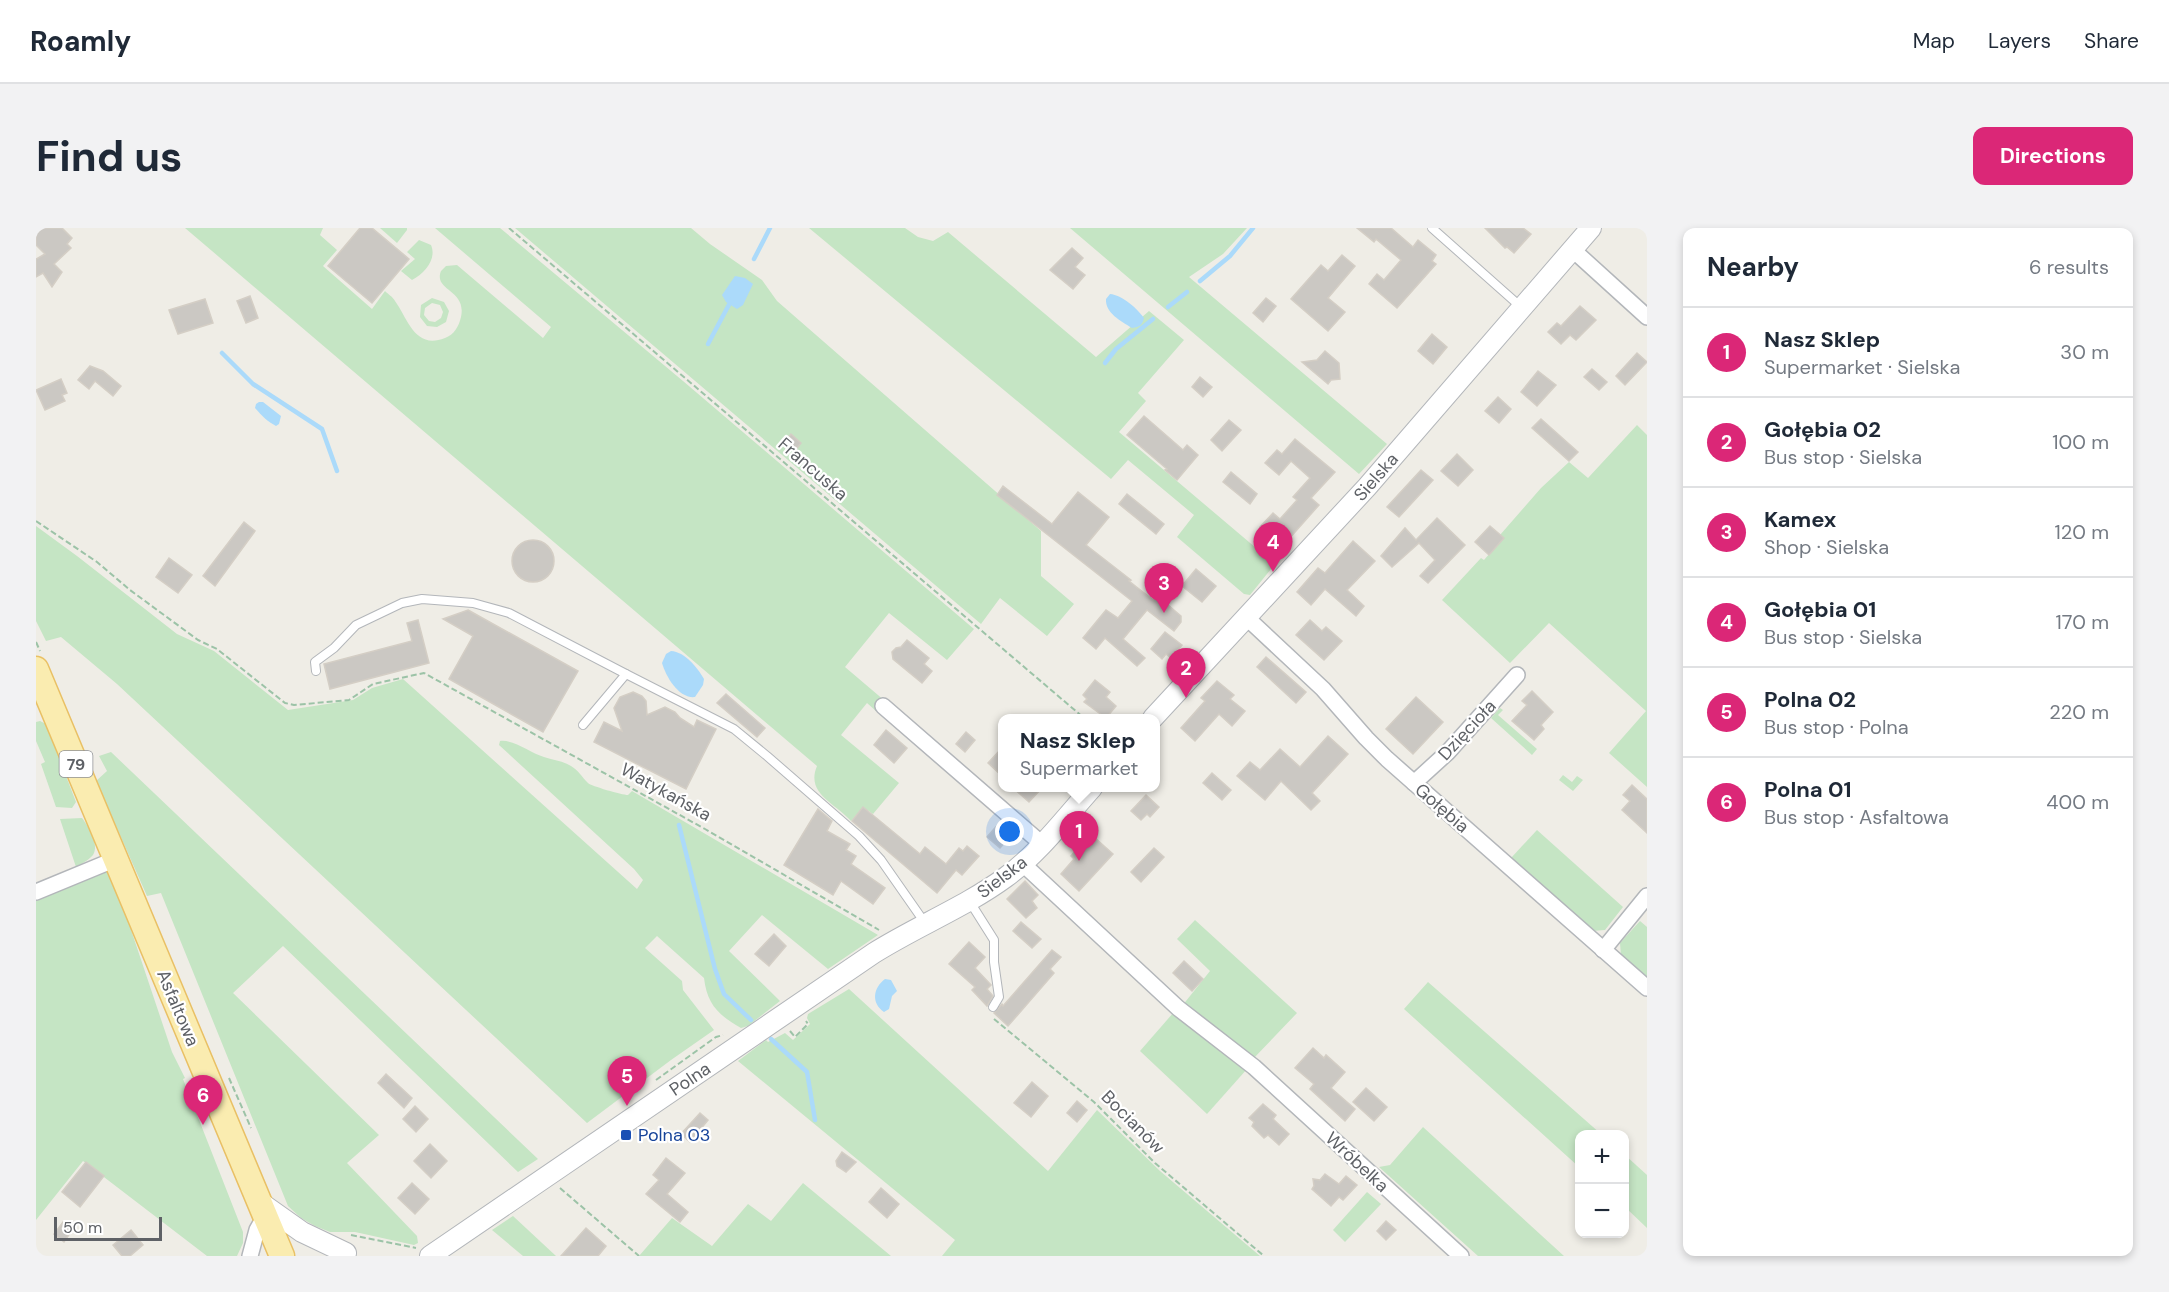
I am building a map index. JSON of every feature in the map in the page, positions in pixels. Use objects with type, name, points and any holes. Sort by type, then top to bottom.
[{"type":"main road","name":"79","points":[[36,669],[45,703],[116,859]]},
{"type":"main road","name":"Asfaltowa","points":[[116,859],[282,1256]]},
{"type":"street","name":"Sielska","points":[[1157,714],[1367,487],[1581,235]]},
{"type":"street","points":[[1581,235],[1647,317]]},
{"type":"street","name":"Gołębia","points":[[1247,618],[1323,689],[1366,738],[1414,783],[1647,988]]},
{"type":"street","name":"Dzięcioła","points":[[1414,783],[1448,752],[1517,675]]},
{"type":"street","points":[[882,706],[1042,844]]},
{"type":"street","name":"Sielska","points":[[892,941],[969,901],[1023,864],[1088,792]]},
{"type":"street","points":[[36,892],[116,859]]},
{"type":"street","name":"Wróbelka","points":[[1023,864],[1178,1008],[1254,1067],[1461,1256]]},
{"type":"street","points":[[1604,950],[1647,896]]},
{"type":"street","name":"Polna","points":[[426,1251],[546,1177],[892,941]]},
{"type":"street","points":[[250,1256],[263,1208],[302,1232],[350,1248]]},
{"type":"street","points":[[323,1256],[350,1248]]},
{"type":"lane","points":[[1432,228],[1521,307]]},
{"type":"lane","points":[[316,671],[315,662],[334,648],[356,625],[402,603],[422,599],[473,603],[509,613],[734,729],[859,836],[881,860],[925,923]]},
{"type":"lane","points":[[583,725],[626,674]]},
{"type":"lane","points":[[969,901],[994,940],[993,962],[999,997],[993,1007]]},
{"type":"path","name":"Francuska","points":[[509,228],[1079,714]]},
{"type":"path","name":"Watykańska","points":[[36,521],[97,562],[130,590],[198,640],[217,649],[289,705],[350,700],[373,684],[424,673],[705,829],[874,926],[892,941]]},
{"type":"path","name":"Bocianów","points":[[993,1007],[990,1016],[1094,1102],[1155,1163],[1264,1256]]},
{"type":"path","points":[[795,1037],[808,1024]]},
{"type":"path","points":[[546,1177],[639,1256]]},
{"type":"path","points":[[350,1248],[412,1248],[426,1251]]},
{"type":"green space","points":[[185,228],[323,228],[320,235],[337,250],[323,266],[372,309],[385,291],[394,300],[414,331],[426,340],[435,341],[448,337],[459,324],[462,308],[455,295],[445,287],[440,278],[441,271],[446,266],[457,265],[543,338],[551,327],[435,228],[500,228],[974,629],[947,660],[889,613],[845,667],[885,701],[876,711],[867,703],[841,735],[899,783],[873,814],[863,807],[851,821],[819,791],[814,776],[817,766]]},
{"type":"green space","points":[[380,228],[407,228],[407,230],[397,243]]},
{"type":"green space","points":[[515,228],[691,228],[762,280],[777,301],[1041,531],[1041,576],[1074,604],[1047,636],[1000,598],[981,624]]},
{"type":"green space","points":[[809,228],[905,228],[918,237],[933,241],[948,232],[1096,357],[1149,311],[1184,340],[1138,393],[1146,401],[1119,432],[1275,564],[1250,595],[1244,594],[1177,537],[1194,515],[1128,460],[1111,479]]},
{"type":"green space","points":[[1070,228],[1247,228],[1223,254],[1189,277],[1387,444],[1359,474]]},
{"type":"green space","points":[[419,240],[431,245],[432,255],[425,270],[412,280],[401,271],[415,259],[407,252]]},
{"type":"green space","points":[[432,298],[444,302],[449,311],[446,322],[437,327],[427,326],[420,317],[421,305]],"holes":[[[432,303],[440,305],[443,312],[441,318],[435,322],[429,321],[424,315],[425,308]]]},
{"type":"green space","points":[[1637,425],[1647,435],[1647,787],[1609,753],[1646,711],[1549,623],[1510,663],[1442,600],[1481,558],[1484,560],[1503,538],[1500,535],[1541,488],[1569,462],[1588,478]]},
{"type":"green space","points":[[36,526],[177,634],[214,651],[288,710],[353,700],[372,688],[403,679],[637,889],[643,880],[634,869],[499,745],[500,741],[511,742],[539,755],[568,764],[588,783],[595,786],[625,795],[632,791],[878,935],[828,969],[762,915],[729,951],[780,1001],[748,1026],[741,1028],[715,1008],[708,995],[704,978],[657,936],[645,948],[682,981],[683,990],[714,1030],[587,1123],[117,684],[61,637],[46,641],[36,621]]},
{"type":"green space","points":[[1500,708],[1503,710],[1498,715],[1537,749],[1532,755],[1491,718]]},
{"type":"green space","points":[[36,722],[46,724],[76,802],[72,808],[56,807],[41,764],[45,762],[36,741]]},
{"type":"green space","points":[[111,752],[538,1159],[518,1172],[283,946],[233,993],[379,1135],[347,1163],[417,1236],[418,1243],[414,1245],[355,1232],[330,1232],[301,1218],[288,1206],[161,893],[147,896],[96,781],[107,771],[99,756]]},
{"type":"green space","points":[[1563,775],[1572,782],[1577,776],[1583,780],[1573,791],[1559,780]]},
{"type":"green space","points":[[82,818],[92,836],[95,851],[89,859],[76,867],[60,819]]},
{"type":"green space","points":[[1537,830],[1623,907],[1605,930],[1592,931],[1511,858]]},
{"type":"green space","points":[[101,869],[108,873],[121,900],[172,1052],[185,1078],[183,1079],[243,1232],[243,1243],[237,1256],[207,1256],[83,1161],[36,1220],[36,900]]},
{"type":"green space","points":[[1195,920],[1297,1013],[1253,1059],[1182,1006],[1210,971],[1177,939]]},
{"type":"green space","points":[[1640,921],[1647,927],[1647,979],[1621,956],[1620,943]]},
{"type":"green space","points":[[1428,982],[1596,1130],[1575,1130],[1575,1163],[1404,1009]]},
{"type":"green space","points":[[849,989],[1048,1171],[1097,1110],[1160,1171],[1260,1256],[942,1256],[955,1240],[738,1061],[766,1040],[768,1042],[785,1033],[793,1040],[810,1024],[808,1014]]},
{"type":"green space","points":[[1174,1012],[1247,1069],[1207,1114],[1140,1051]]},
{"type":"green space","points":[[1423,1127],[1564,1256],[1478,1256],[1379,1167],[1390,1165]]},
{"type":"green space","points":[[1629,1159],[1647,1175],[1647,1228],[1629,1211]]},
{"type":"green space","points":[[803,1183],[891,1256],[639,1256],[672,1218],[712,1246],[748,1204],[771,1221]]},
{"type":"green space","points":[[1367,1192],[1381,1204],[1345,1242],[1333,1230]]},
{"type":"green space","points":[[513,1216],[556,1256],[523,1256],[492,1230]]},
{"type":"water","points":[[735,276],[745,278],[753,284],[743,305],[737,309],[726,302],[722,295]]},
{"type":"water","points":[[1110,294],[1124,299],[1137,310],[1144,318],[1140,325],[1132,328],[1111,312],[1106,304],[1106,299]]},
{"type":"water","points":[[259,402],[263,402],[281,416],[279,424],[276,426],[257,411],[255,408]]},
{"type":"water","points":[[671,651],[686,657],[704,679],[695,697],[689,697],[679,691],[667,674],[662,663],[666,654]]},
{"type":"water","points":[[885,979],[891,980],[897,991],[892,996],[889,1009],[884,1012],[877,1004],[875,996],[878,987]]},
{"type":"building","points":[[36,228],[62,228],[72,238],[67,244],[71,248],[54,264],[62,272],[52,287],[43,273],[36,277],[36,259],[45,254],[36,245]]},
{"type":"building","points":[[360,228],[372,228],[409,259],[372,303],[328,266]]},
{"type":"building","points":[[1357,228],[1391,228],[1413,247],[1418,240],[1436,255],[1432,261],[1436,264],[1397,308],[1369,284],[1377,274],[1384,280],[1401,260],[1376,239],[1374,242]]},
{"type":"building","points":[[1485,228],[1523,228],[1531,234],[1514,253],[1507,247],[1505,248]]},
{"type":"building","points":[[1072,248],[1083,258],[1075,267],[1085,275],[1073,289],[1050,270]]},
{"type":"building","points":[[1342,255],[1355,266],[1328,298],[1345,312],[1328,331],[1291,299],[1321,265],[1328,271]]},
{"type":"building","points":[[250,296],[258,318],[246,323],[237,301]]},
{"type":"building","points":[[1266,298],[1276,306],[1263,322],[1253,313]]},
{"type":"building","points":[[205,299],[213,323],[178,334],[169,310]]},
{"type":"building","points":[[1580,306],[1596,320],[1576,340],[1570,335],[1561,344],[1548,332],[1557,323],[1561,326]]},
{"type":"building","points":[[1432,334],[1447,347],[1433,364],[1418,351]]},
{"type":"building","points":[[1325,351],[1339,363],[1340,379],[1331,380],[1328,384],[1302,362],[1317,360]]},
{"type":"building","points":[[1637,353],[1647,362],[1625,385],[1616,376]]},
{"type":"building","points":[[90,366],[103,371],[121,386],[113,396],[95,381],[89,389],[78,380]]},
{"type":"building","points":[[1592,369],[1607,382],[1599,390],[1584,377]]},
{"type":"building","points":[[1538,371],[1556,385],[1537,406],[1521,392]]},
{"type":"building","points":[[1200,377],[1212,387],[1203,397],[1192,387]]},
{"type":"building","points":[[61,379],[67,393],[62,395],[65,401],[45,410],[36,390]]},
{"type":"building","points":[[1498,397],[1511,409],[1499,423],[1485,411]]},
{"type":"building","points":[[1144,416],[1183,450],[1187,445],[1198,455],[1177,480],[1127,435]]},
{"type":"building","points":[[1541,419],[1578,452],[1569,461],[1532,428]]},
{"type":"building","points":[[1229,420],[1241,430],[1222,451],[1211,440]]},
{"type":"building","points":[[791,434],[801,443],[794,452],[784,442]]},
{"type":"building","points":[[1295,439],[1335,472],[1311,498],[1319,505],[1280,549],[1266,537],[1268,534],[1260,527],[1273,513],[1280,519],[1297,500],[1293,497],[1310,478],[1291,461],[1279,475],[1265,463],[1277,450],[1282,454]]},
{"type":"building","points":[[1457,454],[1473,470],[1458,486],[1441,471]]},
{"type":"building","points":[[1421,470],[1433,480],[1399,517],[1387,507]]},
{"type":"building","points":[[1231,472],[1257,494],[1250,504],[1223,482]]},
{"type":"building","points":[[1003,486],[1052,524],[1078,492],[1109,517],[1086,545],[1153,600],[1161,599],[1181,616],[1181,622],[1174,631],[1147,610],[1123,639],[1145,658],[1137,666],[1105,638],[1096,649],[1083,638],[1106,610],[1118,618],[1132,601],[997,495]]},
{"type":"building","points":[[1127,494],[1164,524],[1156,534],[1119,504]]},
{"type":"building","points":[[1437,518],[1465,545],[1428,583],[1420,576],[1435,560],[1419,543],[1392,567],[1381,556],[1405,528],[1416,540]]},
{"type":"building","points":[[244,522],[255,531],[215,586],[203,576]]},
{"type":"building","points":[[1490,526],[1504,538],[1489,555],[1475,542]]},
{"type":"building","points":[[533,540],[541,541],[548,546],[553,553],[553,569],[548,576],[541,581],[533,582],[525,581],[518,576],[513,569],[512,561],[513,553],[518,546],[525,541]]},
{"type":"building","points":[[1353,541],[1375,561],[1347,590],[1364,606],[1356,616],[1325,589],[1311,605],[1297,592],[1318,568],[1325,573]]},
{"type":"building","points":[[169,558],[192,575],[178,593],[156,577]]},
{"type":"building","points":[[1196,569],[1216,586],[1202,602],[1182,586]]},
{"type":"building","points":[[468,610],[578,671],[543,732],[449,679],[473,636],[443,619]]},
{"type":"building","points":[[418,620],[429,663],[330,689],[324,664],[412,641],[407,623]]},
{"type":"building","points":[[1310,620],[1322,631],[1326,627],[1342,641],[1324,660],[1296,635]]},
{"type":"building","points":[[1165,632],[1182,645],[1171,658],[1166,654],[1162,659],[1151,649]]},
{"type":"building","points":[[907,640],[929,658],[924,664],[932,671],[922,683],[893,659],[892,652]]},
{"type":"building","points":[[1266,657],[1306,692],[1296,703],[1257,667]]},
{"type":"building","points":[[1095,680],[1110,692],[1106,697],[1116,706],[1109,714],[1100,714],[1084,702],[1087,699],[1083,695]]},
{"type":"building","points":[[1217,681],[1234,695],[1230,699],[1245,711],[1232,726],[1219,714],[1195,741],[1181,728],[1205,701],[1201,698]]},
{"type":"building","points":[[1532,691],[1553,712],[1541,725],[1544,729],[1534,740],[1512,721],[1527,705],[1522,701]]},
{"type":"building","points":[[633,692],[642,696],[646,701],[647,715],[665,707],[694,727],[697,720],[716,729],[686,789],[594,742],[604,722],[622,731],[614,708],[620,697]]},
{"type":"building","points":[[726,694],[765,728],[757,737],[717,703]]},
{"type":"building","points":[[1416,697],[1443,722],[1413,754],[1386,729]]},
{"type":"building","points":[[886,730],[907,748],[894,763],[874,745]]},
{"type":"building","points":[[966,732],[975,740],[965,752],[956,744]]},
{"type":"building","points":[[1328,736],[1348,754],[1312,793],[1320,801],[1311,810],[1281,781],[1265,800],[1237,776],[1250,762],[1260,770],[1280,749],[1300,767]]},
{"type":"building","points":[[998,752],[998,772],[988,763]]},
{"type":"building","points":[[1212,773],[1231,790],[1222,800],[1203,783]]},
{"type":"building","points":[[1632,785],[1647,799],[1647,833],[1622,810],[1630,801],[1623,795]]},
{"type":"building","points":[[1018,792],[1038,792],[1029,802]]},
{"type":"building","points":[[1146,795],[1159,807],[1150,817],[1147,814],[1141,820],[1131,811]]},
{"type":"building","points":[[863,807],[920,854],[925,847],[946,864],[959,848],[963,851],[967,846],[979,856],[962,875],[956,870],[937,893],[852,821]]},
{"type":"building","points":[[818,809],[832,821],[827,831],[850,844],[846,850],[856,856],[851,864],[885,888],[873,904],[841,881],[833,895],[784,865]]},
{"type":"building","points":[[1001,821],[1014,832],[1000,848],[987,837]]},
{"type":"building","points":[[1094,837],[1113,854],[1079,891],[1061,874],[1074,859],[1071,856],[1081,844],[1085,848]]},
{"type":"building","points":[[1154,848],[1164,857],[1141,882],[1131,872]]},
{"type":"building","points":[[1025,881],[1038,895],[1032,901],[1037,908],[1026,918],[1007,899]]},
{"type":"building","points":[[1021,922],[1041,939],[1032,948],[1013,931]]},
{"type":"building","points":[[774,934],[786,946],[769,966],[755,954]]},
{"type":"building","points":[[969,942],[985,957],[975,968],[991,985],[987,989],[993,996],[987,1006],[972,990],[975,987],[949,964]]},
{"type":"building","points":[[1052,950],[1061,957],[1050,969],[1054,973],[1008,1026],[994,1013],[1002,1004],[1003,1006]]},
{"type":"building","points":[[1184,961],[1203,979],[1192,991],[1173,973]]},
{"type":"building","points":[[1313,1048],[1324,1058],[1326,1055],[1345,1072],[1331,1088],[1355,1109],[1345,1121],[1310,1089],[1314,1084],[1295,1068]]},
{"type":"building","points":[[386,1074],[412,1098],[404,1108],[378,1083]]},
{"type":"building","points":[[1032,1082],[1048,1096],[1031,1117],[1014,1103]]},
{"type":"building","points":[[1366,1088],[1387,1107],[1374,1121],[1353,1102]]},
{"type":"building","points":[[1077,1101],[1087,1110],[1077,1122],[1067,1113]]},
{"type":"building","points":[[1263,1104],[1276,1115],[1273,1119],[1289,1134],[1279,1145],[1268,1135],[1264,1138],[1252,1126],[1254,1122],[1249,1118]]},
{"type":"building","points":[[415,1106],[428,1119],[416,1132],[403,1119]]},
{"type":"building","points":[[700,1113],[708,1120],[690,1142],[681,1134]]},
{"type":"building","points":[[430,1144],[447,1161],[431,1178],[414,1161]]},
{"type":"building","points":[[842,1152],[856,1162],[846,1172],[837,1166],[836,1161]]},
{"type":"building","points":[[666,1158],[685,1173],[667,1194],[688,1212],[680,1222],[646,1194],[659,1180],[653,1175]]},
{"type":"building","points":[[86,1162],[104,1176],[80,1207],[62,1192]]},
{"type":"building","points":[[1325,1174],[1339,1184],[1346,1176],[1357,1185],[1343,1200],[1339,1197],[1331,1206],[1312,1189],[1313,1179],[1320,1180]]},
{"type":"building","points":[[412,1183],[429,1199],[415,1214],[398,1198]]},
{"type":"building","points":[[881,1188],[899,1204],[887,1218],[869,1202]]},
{"type":"building","points":[[1386,1221],[1396,1230],[1386,1240],[1377,1231]]},
{"type":"building","points":[[63,1222],[73,1229],[64,1242],[54,1234]]},
{"type":"building","points":[[586,1228],[606,1246],[598,1256],[561,1256]]},
{"type":"building","points":[[131,1230],[143,1245],[130,1256],[122,1256],[113,1245]]},
{"type":"waterway","points":[[754,259],[770,228]]},
{"type":"waterway","points":[[1200,281],[1230,256],[1253,228]]},
{"type":"waterway","points":[[1168,307],[1187,292]]},
{"type":"waterway","points":[[708,344],[732,299]]},
{"type":"waterway","points":[[1105,363],[1116,349],[1153,319]]},
{"type":"waterway","points":[[222,353],[253,384],[322,429],[337,471]]},
{"type":"waterway","points":[[679,825],[715,969],[724,994],[751,1020]]},
{"type":"waterway","points":[[771,1039],[807,1072],[815,1120]]},
{"type":"place","name":"Gołębia 01","points":[[1273,572]]},
{"type":"place","name":"Kamex","points":[[1164,613]]},
{"type":"place","name":"Gołębia 02","points":[[1186,698]]},
{"type":"place","name":"Nasz Sklep","points":[[1079,861]]},
{"type":"place","name":"Polna 02","points":[[627,1106]]},
{"type":"place","name":"Polna 01","points":[[203,1125]]},
{"type":"place","name":"Polna 03","points":[[626,1135]]}]
